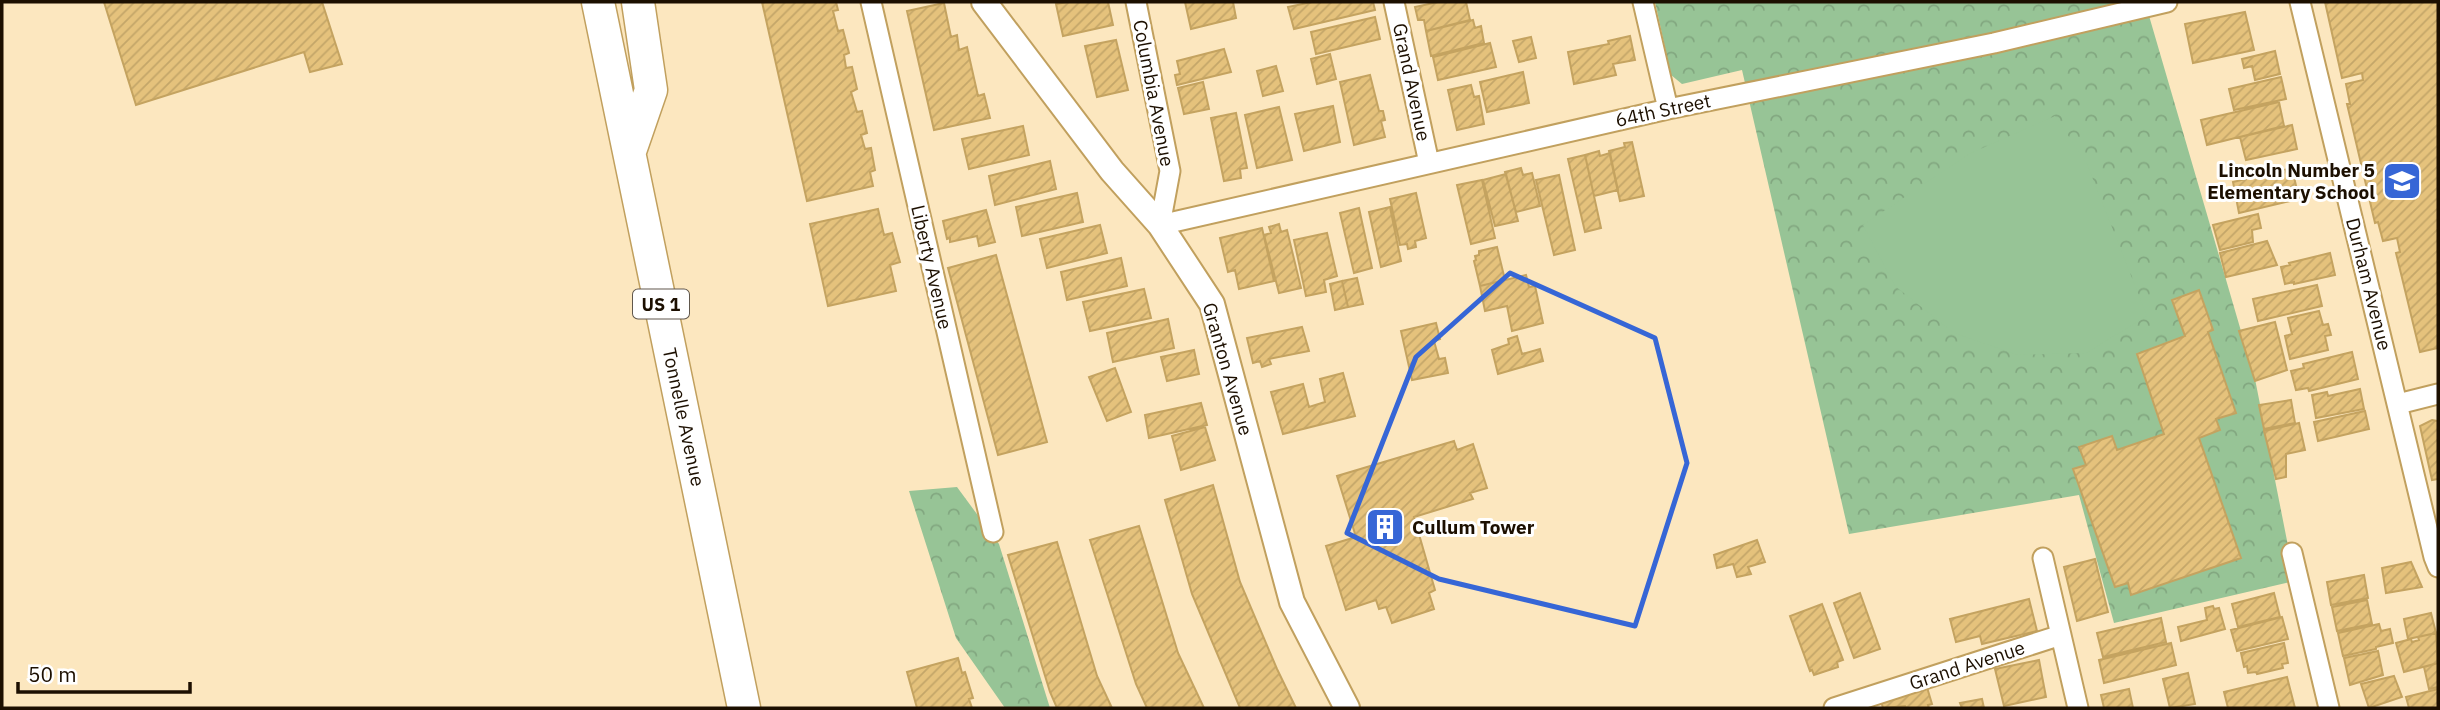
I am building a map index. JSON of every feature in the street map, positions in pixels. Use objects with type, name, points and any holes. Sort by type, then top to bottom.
[{"type":"main road","name":"Tonnelle Avenue","points":[[598,2],[744,708]]},
{"type":"main road","points":[[630,153],[651,90],[638,2]]},
{"type":"street","name":"Liberty Avenue","points":[[871,2],[993,532]]},
{"type":"street","name":"Granton Avenue","points":[[984,2],[1112,171],[1160,225],[1212,304],[1292,602],[1347,708]]},
{"type":"street","name":"Columbia Avenue","points":[[1136,2],[1170,171],[1160,225]]},
{"type":"street","name":"Grand Avenue","points":[[1394,2],[1429,163]]},
{"type":"street","points":[[1643,2],[1668,108]]},
{"type":"street","name":"64th Street","points":[[1160,225],[1668,108],[1994,43],[2168,2]]},
{"type":"street","name":"Durham Avenue","points":[[2300,2],[2438,567]]},
{"type":"street","points":[[2398,404],[2438,394]]},
{"type":"street","points":[[2292,554],[2329,708]]},
{"type":"street","points":[[2043,558],[2078,708]]},
{"type":"street","name":"Grand Avenue","points":[[1834,708],[2061,635]]},
{"type":"highlighted area","points":[[1510,273],[1655,338],[1687,463],[1635,626],[1439,579],[1347,533],[1416,357]]},
{"type":"green space","points":[[1655,2],[2145,2],[2255,379],[2295,581],[2114,623],[2079,495],[1849,534],[1742,70],[1682,84],[1671,75]]},
{"type":"green space","points":[[2055,116],[2087,164],[2147,316],[2086,353],[2018,355],[1954,333],[1895,286],[1863,225],[1969,154]]},
{"type":"green space","points":[[957,487],[999,544],[1050,708],[1005,708],[956,638],[909,491]]},
{"type":"building","points":[[104,2],[322,2],[342,64],[310,72],[304,52],[136,105]]},
{"type":"building","points":[[762,2],[836,2],[838,10],[833,11],[838,31],[843,30],[849,53],[844,55],[846,68],[852,67],[857,89],[851,92],[857,112],[862,111],[867,133],[861,135],[865,149],[871,148],[875,170],[870,172],[873,186],[807,201]]},
{"type":"building","points":[[1108,2],[1113,25],[1063,36],[1056,4]]},
{"type":"building","points":[[1185,2],[1233,2],[1236,18],[1191,29]]},
{"type":"building","points":[[1312,2],[1373,2],[1375,10],[1294,29],[1288,7]]},
{"type":"building","points":[[1438,2],[1466,2],[1470,20],[1426,31],[1424,20],[1418,20],[1415,7]]},
{"type":"building","name":"Lincoln Number 5 Elementary School","points":[[2325,2],[2438,2],[2438,348],[2420,352],[2396,253],[2400,252],[2397,238],[2383,241],[2378,222],[2375,223],[2347,104],[2350,104],[2346,84],[2363,80],[2362,73],[2342,78]]},
{"type":"building","points":[[944,3],[951,37],[957,35],[959,50],[967,47],[978,96],[984,94],[990,118],[934,130],[907,11]]},
{"type":"building","points":[[2245,12],[2254,50],[2193,63],[2185,24]]},
{"type":"building","points":[[1375,17],[1380,39],[1316,54],[1311,32]]},
{"type":"building","points":[[1473,20],[1475,28],[1481,26],[1484,43],[1431,56],[1426,31]]},
{"type":"building","points":[[1630,36],[1635,60],[1613,64],[1616,75],[1574,84],[1568,52],[1609,44],[1608,41]]},
{"type":"building","points":[[1531,37],[1536,58],[1519,62],[1513,41]]},
{"type":"building","points":[[1116,40],[1128,90],[1097,97],[1085,46]]},
{"type":"building","points":[[1490,43],[1496,67],[1438,80],[1433,57]]},
{"type":"building","points":[[1224,49],[1231,72],[1177,85],[1175,75],[1180,74],[1177,61]]},
{"type":"building","points":[[2275,51],[2280,74],[2255,80],[2252,66],[2244,68],[2242,59]]},
{"type":"building","points":[[1330,54],[1336,79],[1317,84],[1311,59]]},
{"type":"building","points":[[1276,66],[1283,91],[1263,96],[1257,71]]},
{"type":"building","points":[[1523,72],[1529,103],[1487,112],[1480,82]]},
{"type":"building","points":[[1370,75],[1379,111],[1383,111],[1385,120],[1381,121],[1385,137],[1354,145],[1340,82]]},
{"type":"building","points":[[2281,77],[2286,99],[2234,110],[2229,89]]},
{"type":"building","points":[[1203,82],[1209,109],[1184,114],[1178,88]]},
{"type":"building","points":[[1471,85],[1474,97],[1479,96],[1484,124],[1457,130],[1448,90]]},
{"type":"building","points":[[2279,102],[2284,126],[2207,145],[2201,120]]},
{"type":"building","points":[[1333,106],[1340,142],[1304,151],[1295,114]]},
{"type":"building","points":[[1279,107],[1292,160],[1257,168],[1245,115]]},
{"type":"building","points":[[1236,113],[1247,168],[1240,169],[1241,178],[1224,181],[1211,118]]},
{"type":"building","points":[[2292,125],[2297,149],[2246,160],[2240,137]]},
{"type":"building","points":[[1023,126],[1029,155],[969,169],[962,139]]},
{"type":"building","points":[[1632,142],[1644,196],[1620,201],[1609,151],[1625,147],[1624,143]]},
{"type":"building","points":[[1599,151],[1600,156],[1610,153],[1618,190],[1594,196],[1585,155]]},
{"type":"building","points":[[1585,155],[1601,228],[1585,232],[1568,159]]},
{"type":"building","points":[[1050,161],[1056,189],[995,205],[989,176]]},
{"type":"building","points":[[1521,168],[1523,175],[1532,173],[1540,206],[1516,212],[1505,172]]},
{"type":"building","points":[[2292,168],[2299,199],[2239,213],[2233,182]]},
{"type":"building","points":[[1506,174],[1518,221],[1495,226],[1483,180]]},
{"type":"building","points":[[1559,175],[1575,250],[1554,255],[1536,180]]},
{"type":"building","points":[[1482,180],[1495,238],[1471,244],[1457,185]]},
{"type":"building","points":[[1077,193],[1083,222],[1022,236],[1016,207]]},
{"type":"building","points":[[1416,193],[1426,238],[1415,241],[1416,247],[1408,249],[1407,244],[1400,245],[1390,199]]},
{"type":"building","points":[[1390,207],[1401,261],[1381,267],[1369,212]]},
{"type":"building","points":[[1359,208],[1372,268],[1354,273],[1340,213]]},
{"type":"building","points":[[878,209],[884,235],[892,233],[900,262],[890,265],[896,291],[828,306],[810,224]]},
{"type":"building","points":[[986,210],[995,242],[979,246],[977,236],[950,242],[950,238],[947,239],[943,221]]},
{"type":"building","points":[[2258,214],[2261,228],[2252,230],[2253,242],[2220,250],[2213,225]]},
{"type":"building","points":[[1279,224],[1281,232],[1287,230],[1301,288],[1279,293],[1264,235],[1271,233],[1269,227]]},
{"type":"building","points":[[1100,225],[1107,253],[1047,268],[1040,239]]},
{"type":"building","points":[[1262,228],[1274,281],[1239,289],[1235,270],[1228,272],[1220,238]]},
{"type":"building","points":[[1327,233],[1337,276],[1324,280],[1326,292],[1306,296],[1294,240]]},
{"type":"building","points":[[2267,241],[2277,265],[2226,277],[2220,253]]},
{"type":"building","points":[[1497,247],[1505,280],[1480,286],[1475,256],[1479,255],[1479,251]]},
{"type":"building","points":[[2330,253],[2335,275],[2285,284],[2281,267]]},
{"type":"building","points":[[996,255],[1047,442],[998,455],[948,268]]},
{"type":"building","points":[[1121,258],[1127,286],[1067,300],[1061,272]]},
{"type":"building","points":[[1526,275],[1529,287],[1535,286],[1543,323],[1512,331],[1507,306],[1485,311],[1480,286]]},
{"type":"building","points":[[1357,278],[1363,304],[1348,307],[1342,281]]},
{"type":"building","points":[[1342,281],[1348,307],[1335,310],[1330,284]]},
{"type":"building","points":[[2317,285],[2322,306],[2258,321],[2253,299]]},
{"type":"building","points":[[1144,289],[1151,318],[1090,331],[1083,302]]},
{"type":"building","points":[[2199,290],[2213,330],[2208,332],[2236,413],[2216,419],[2220,430],[2199,438],[2241,558],[2131,595],[2128,583],[2115,587],[2073,469],[2086,465],[2079,447],[2112,436],[2117,450],[2164,434],[2137,354],[2185,336],[2172,300]]},
{"type":"building","points":[[2319,311],[2323,325],[2328,324],[2331,335],[2325,336],[2328,350],[2290,359],[2285,336],[2292,334],[2288,318]]},
{"type":"building","points":[[1168,319],[1174,348],[1113,362],[1107,333]]},
{"type":"building","points":[[2275,322],[2287,370],[2255,381],[2239,331]]},
{"type":"building","points":[[1436,323],[1440,339],[1434,341],[1439,359],[1445,358],[1448,373],[1412,380],[1401,331]]},
{"type":"building","points":[[1302,327],[1309,351],[1269,359],[1271,364],[1262,367],[1260,361],[1253,363],[1247,338]]},
{"type":"building","points":[[1517,336],[1522,354],[1540,349],[1543,361],[1498,374],[1492,350],[1509,344],[1508,339]]},
{"type":"building","points":[[1194,350],[1199,374],[1167,381],[1161,357]]},
{"type":"building","points":[[2352,352],[2358,379],[2309,391],[2308,388],[2296,390],[2291,371],[2304,368],[2303,364]]},
{"type":"building","points":[[1115,368],[1131,412],[1107,421],[1089,377]]},
{"type":"building","points":[[1343,373],[1355,416],[1283,434],[1271,392],[1303,384],[1309,407],[1325,402],[1320,379]]},
{"type":"building","points":[[2360,389],[2364,409],[2316,418],[2312,395],[2327,392],[2328,396]]},
{"type":"building","points":[[2291,400],[2295,423],[2264,429],[2259,405]]},
{"type":"building","points":[[1201,403],[1207,425],[1149,438],[1145,415]]},
{"type":"building","points":[[2365,411],[2369,429],[2318,441],[2314,422]]},
{"type":"building","points":[[2432,420],[2438,421],[2438,479],[2432,480],[2420,426]]},
{"type":"building","points":[[2299,423],[2305,450],[2286,454],[2286,477],[2276,479],[2264,431]]},
{"type":"building","points":[[1205,427],[1215,460],[1181,470],[1172,436]]},
{"type":"building","name":"Cullum Tower","points":[[1454,441],[1457,450],[1473,444],[1487,488],[1470,493],[1473,499],[1414,517],[1435,590],[1429,593],[1434,609],[1392,623],[1386,607],[1379,609],[1376,600],[1346,610],[1326,546],[1356,537],[1337,476]]},
{"type":"building","points":[[1213,485],[1240,582],[1296,708],[1240,708],[1192,594],[1165,500]]},
{"type":"building","points":[[1139,526],[1178,653],[1204,708],[1147,708],[1136,684],[1090,540]]},
{"type":"building","points":[[1757,540],[1765,562],[1748,567],[1751,574],[1737,577],[1733,564],[1717,568],[1714,555]]},
{"type":"building","points":[[1057,542],[1097,676],[1112,708],[1057,708],[1050,692],[1008,555]]},
{"type":"building","points":[[2095,559],[2108,612],[2077,621],[2064,567]]},
{"type":"building","points":[[2411,562],[2422,587],[2386,593],[2382,568]]},
{"type":"building","points":[[2364,575],[2368,598],[2331,605],[2327,582]]},
{"type":"building","points":[[1860,593],[1880,649],[1854,658],[1834,603]]},
{"type":"building","points":[[2274,593],[2280,617],[2238,627],[2232,604]]},
{"type":"building","points":[[2029,599],[2037,631],[1982,644],[1980,636],[1956,642],[1950,619]]},
{"type":"building","points":[[2367,600],[2372,624],[2337,631],[2332,607]]},
{"type":"building","points":[[1822,604],[1843,660],[1837,662],[1838,667],[1814,675],[1812,670],[1810,671],[1790,616]]},
{"type":"building","points":[[2213,606],[2214,609],[2219,608],[2225,629],[2181,641],[2178,627],[2207,620],[2205,608]]},
{"type":"building","points":[[2431,613],[2436,633],[2408,639],[2404,619]]},
{"type":"building","points":[[2282,617],[2288,639],[2237,651],[2231,630]]},
{"type":"building","points":[[2161,618],[2166,642],[2103,657],[2097,633]]},
{"type":"building","points":[[2379,624],[2381,631],[2390,629],[2393,643],[2343,656],[2338,633]]},
{"type":"building","points":[[2436,633],[2438,663],[2404,672],[2396,643],[2411,639],[2412,642],[2419,640],[2418,637]]},
{"type":"building","points":[[2171,643],[2176,665],[2104,683],[2099,660]]},
{"type":"building","points":[[2284,643],[2288,663],[2282,664],[2283,668],[2257,674],[2248,673],[2241,653]]},
{"type":"building","points":[[2378,651],[2383,675],[2350,685],[2344,658]]},
{"type":"building","points":[[958,658],[973,698],[969,699],[972,708],[917,708],[907,672]]},
{"type":"building","points":[[2039,660],[2046,697],[2004,706],[1995,669]]},
{"type":"building","points":[[2438,663],[2438,687],[2429,689],[2424,667]]},
{"type":"building","points":[[2188,673],[2195,704],[2170,708],[2163,679]]},
{"type":"building","points":[[2394,676],[2402,697],[2369,708],[2361,684]]},
{"type":"building","points":[[2287,677],[2295,708],[2228,708],[2224,692]]},
{"type":"building","points":[[1926,684],[1932,704],[1928,705],[1929,708],[1883,708],[1880,698]]},
{"type":"building","points":[[2129,689],[2133,708],[2104,708],[2101,695]]},
{"type":"building","points":[[2438,689],[2438,708],[2409,708],[2406,697]]},
{"type":"building","points":[[1982,699],[1984,708],[1962,708],[1960,703]]},
{"type":"place","name":"Lincoln Number 5 Elementary School","points":[[2402,181]]},
{"type":"place","name":"Cullum Tower","points":[[1385,527]]}]
